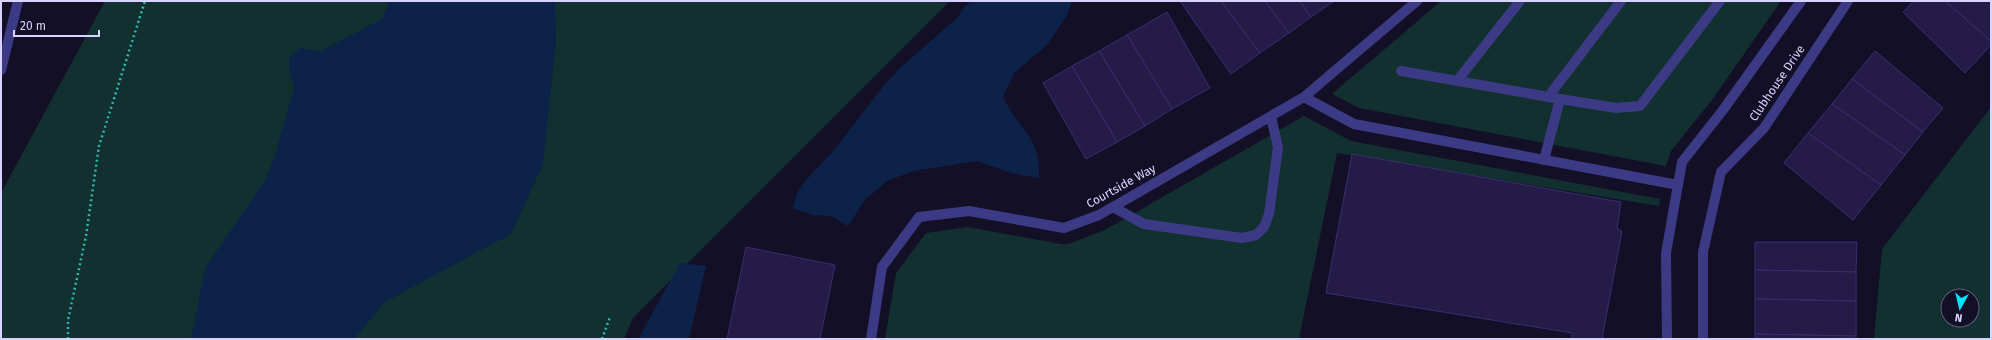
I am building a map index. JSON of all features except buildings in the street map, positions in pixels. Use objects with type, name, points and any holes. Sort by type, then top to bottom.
[{"type":"street","points":[[1,70],[18,1]]},
{"type":"street","name":"Courtside Way","points":[[871,339],[882,267],[919,217],[969,211],[1064,228],[1099,215],[1304,97],[1417,1]]},
{"type":"street","points":[[1457,81],[1520,1]]},
{"type":"street","points":[[1548,97],[1621,1]]},
{"type":"street","points":[[1401,71],[1616,108],[1640,106],[1720,1]]},
{"type":"street","points":[[1667,339],[1666,253],[1682,162],[1723,110],[1801,1]]},
{"type":"street","name":"Clubhouse Drive","points":[[1702,339],[1703,252],[1721,172],[1764,128],[1848,1]]},
{"type":"street","points":[[1304,97],[1354,124],[1678,185]]},
{"type":"street","points":[[1544,160],[1560,99]]},
{"type":"street","points":[[1113,207],[1144,224],[1242,238],[1256,235],[1264,226],[1269,214],[1278,147],[1271,117]]},
{"type":"path","points":[[68,339],[68,320],[86,236],[99,146],[145,1]]},
{"type":"path","points":[[602,339],[610,317]]},
{"type":"green space","points":[[105,1],[950,1],[633,318],[624,339],[1,339],[1,193]]},
{"type":"green space","points":[[1441,1],[1781,1],[1712,100],[1671,151],[1666,166],[1359,108],[1332,94]]},
{"type":"green space","points":[[1991,107],[1991,339],[1874,339],[1882,249]]},
{"type":"green space","points":[[1304,116],[1351,141],[1660,199],[1659,206],[1337,153],[1299,339],[885,339],[896,273],[926,233],[968,227],[1068,244],[1105,230]]},
{"type":"water","points":[[389,1],[555,1],[556,43],[543,164],[511,234],[385,302],[354,339],[191,339],[205,268],[266,179],[274,158],[294,88],[290,74],[289,58],[300,48],[320,51],[382,19]]},
{"type":"water","points":[[972,1],[1072,1],[1066,17],[1047,45],[1014,73],[1003,97],[1033,142],[1039,164],[1039,178],[1011,173],[977,161],[914,171],[887,181],[865,200],[848,226],[831,216],[812,215],[793,208],[797,193],[806,180],[835,149],[885,84],[900,68],[958,17],[965,6]]},
{"type":"water","points":[[680,263],[706,266],[689,339],[638,339]]}]
